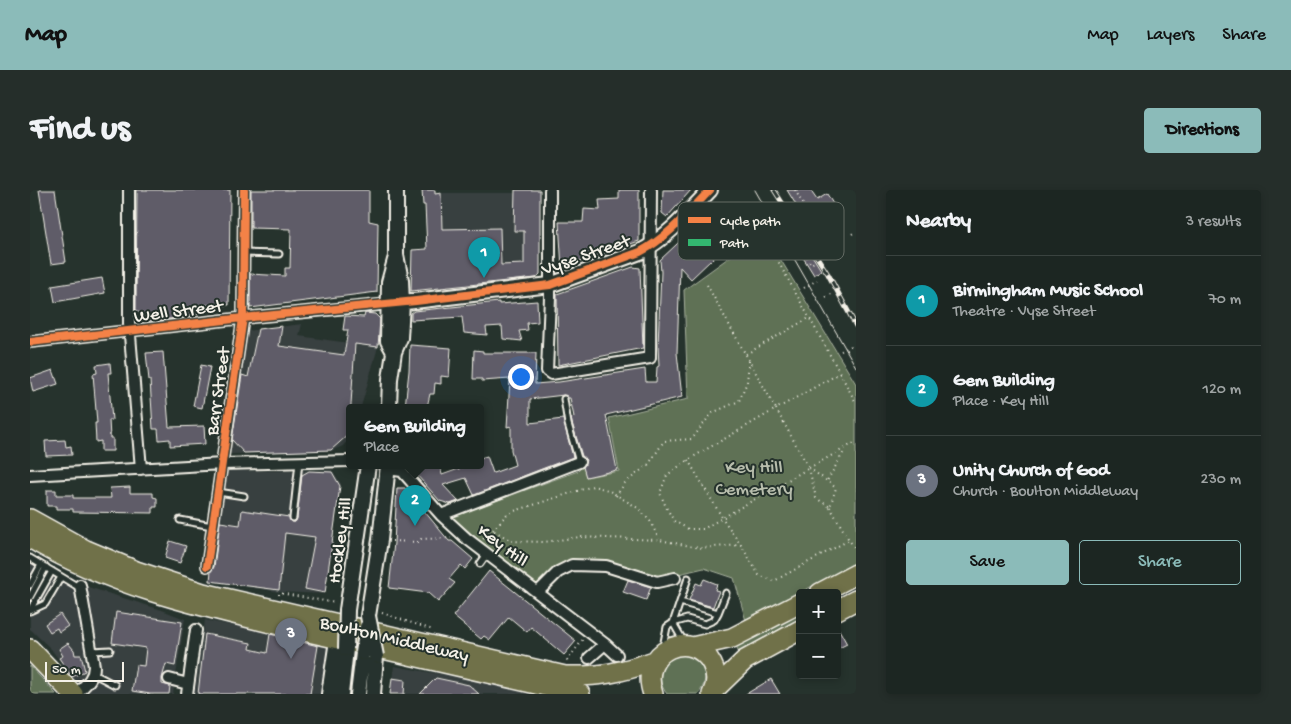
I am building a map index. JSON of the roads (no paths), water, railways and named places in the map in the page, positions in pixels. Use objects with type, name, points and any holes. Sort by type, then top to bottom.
[{"type":"highway","name":"Boulton Middleway","points":[[30,519],[86,550],[136,571],[203,593],[565,676],[589,677],[614,673],[658,657],[671,648],[732,638],[796,605]]},
{"type":"highway","name":"Boulton Middleway","points":[[30,538],[87,569],[174,598],[260,620],[580,694]]},
{"type":"highway","points":[[828,589],[856,574]]},
{"type":"highway","points":[[841,608],[856,600]]},
{"type":"highway","points":[[713,692],[745,660],[796,632]]},
{"type":"highway","points":[[690,646],[702,651],[709,659],[715,674],[713,692]]},
{"type":"highway","points":[[30,649],[74,694]]},
{"type":"highway","points":[[653,694],[650,683],[650,671],[658,657]]},
{"type":"main road","points":[[390,404],[390,379],[394,352],[388,341],[395,304],[389,282],[396,255],[396,190]]},
{"type":"main road","name":"Vyse Street","points":[[699,202],[710,190]]},
{"type":"main road","name":"Vyse Street","points":[[395,304],[550,285],[640,252],[651,246],[678,222]]},
{"type":"main road","points":[[382,404],[390,379]]},
{"type":"main road","name":"Hockley Hill","points":[[341,648],[367,469]]},
{"type":"main road","points":[[373,694],[369,654],[369,613],[380,540],[387,469]]},
{"type":"main road","points":[[329,694],[341,648]]},
{"type":"main road","points":[[341,648],[342,694]]},
{"type":"main road","points":[[358,694],[369,654]]},
{"type":"street","points":[[129,190],[130,331],[141,469]]},
{"type":"street","name":"Barr Street","points":[[207,566],[243,318],[244,190]]},
{"type":"street","points":[[550,190],[550,285],[547,371],[552,374],[650,358],[651,190]]},
{"type":"street","name":"Well Street","points":[[30,342],[243,318],[395,304]]},
{"type":"street","points":[[30,475],[222,464],[346,461]]},
{"type":"street","points":[[441,515],[579,462]]},
{"type":"street","name":"Key Hill","points":[[394,469],[402,471],[441,515],[466,538],[590,631],[617,655]]},
{"type":"street","points":[[538,592],[558,572],[572,565],[606,566],[657,582],[675,578]]},
{"type":"street","points":[[74,694],[94,674],[92,650],[80,586]]},
{"type":"street","points":[[169,679],[187,689],[196,630]]},
{"type":"street","points":[[589,658],[605,644]]},
{"type":"lane","points":[[244,253],[280,254]]},
{"type":"lane","points":[[564,399],[568,424],[579,462]]},
{"type":"lane","points":[[293,518],[300,462]]},
{"type":"lane","points":[[218,492],[244,496]]},
{"type":"lane","points":[[180,520],[213,526]]},
{"type":"lane","points":[[480,564],[487,554]]},
{"type":"lane","points":[[31,562],[60,578],[80,586]]},
{"type":"lane","points":[[30,585],[42,568]]},
{"type":"lane","points":[[30,597],[42,568]]},
{"type":"lane","points":[[30,611],[51,572]]},
{"type":"lane","points":[[30,611],[45,604],[60,578]]},
{"type":"lane","points":[[688,578],[673,623],[678,634],[690,646]]},
{"type":"lane","points":[[658,657],[667,627],[687,619],[704,624],[714,620],[726,593]]},
{"type":"lane","points":[[680,602],[718,613]]},
{"type":"lane","points":[[92,650],[110,650]]},
{"type":"lane","points":[[94,674],[115,685]]},
{"type":"tram line","points":[[755,190],[762,202]]},
{"type":"tram line","points":[[795,260],[856,367]]},
{"type":"railway","points":[[774,190],[782,202]]},
{"type":"railway","points":[[819,260],[856,326]]},
{"type":"place","name":"Birmingham Music School","points":[[484,278]]},
{"type":"place","name":"Gem Building","points":[[415,526]]},
{"type":"place","name":"Unity Church of God","points":[[291,659]]},
{"type":"park label","name":"Key Hill Cemetery","points":[[754,476]]}]
